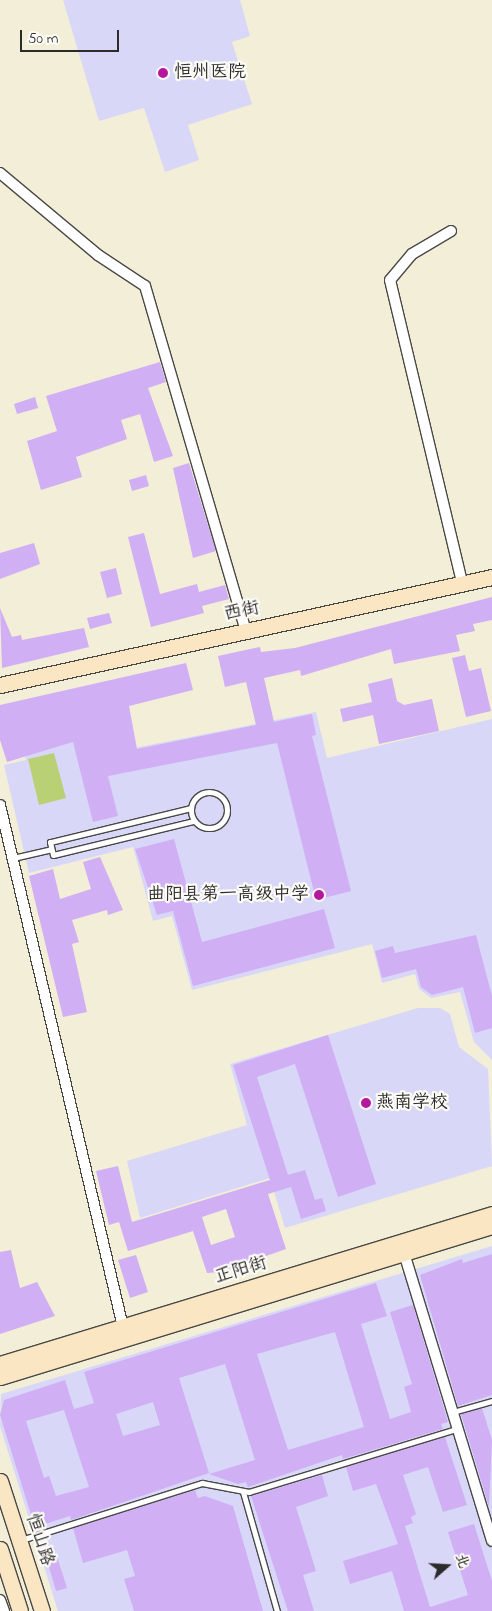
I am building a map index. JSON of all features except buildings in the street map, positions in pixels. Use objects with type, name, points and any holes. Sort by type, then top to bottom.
[{"type":"main road","name":"西街","points":[[0,685],[492,576]]},
{"type":"main road","name":"正阳街","points":[[0,1364],[492,1214]]},
{"type":"main road","name":"正阳街","points":[[0,1377],[492,1226]]},
{"type":"main road","name":"恒山路","points":[[0,1481],[42,1611]]},
{"type":"main road","points":[[0,1549],[20,1611]]},
{"type":"street","points":[[0,173],[98,255],[145,286],[246,631]]},
{"type":"street","points":[[451,231],[412,254],[390,280],[462,583]]},
{"type":"street","points":[[0,806],[123,1327]]},
{"type":"street","points":[[404,1253],[492,1541]]},
{"type":"street","points":[[0,1600],[4,1611]]},
{"type":"lane","points":[[191,808],[50,842],[51,849],[53,855],[194,821],[206,828],[217,826],[226,807],[218,795],[209,792],[198,796],[191,808],[194,821]]},
{"type":"lane","points":[[12,859],[51,849]]},
{"type":"lane","points":[[453,1412],[492,1401]]},
{"type":"lane","points":[[19,1541],[202,1483],[243,1492],[458,1429]]},
{"type":"lane","points":[[243,1492],[277,1611]]},
{"type":"shaded area","name":"恒州医院","points":[[63,0],[240,0],[250,36],[232,42],[252,104],[188,125],[199,160],[165,172],[144,108],[99,121]]},
{"type":"shaded area","name":"曲阳县第一高级中学","points":[[316,712],[327,758],[492,719],[492,1060],[474,1042],[460,992],[431,998],[419,989],[415,974],[382,983],[372,944],[192,990],[172,916],[153,921],[133,847],[29,873],[4,765],[26,760],[22,742],[101,723],[109,753]]},
{"type":"shaded area","name":"燕南学校","points":[[418,1008],[440,1008],[450,1014],[459,1047],[488,1069],[492,1166],[285,1228],[270,1178],[140,1218],[127,1161],[247,1125],[230,1064]]},
{"type":"shaded area","points":[[492,1246],[492,1611],[58,1611],[0,1426],[1,1394]]},
{"type":"green space","points":[[54,753],[66,798],[39,805],[28,759]]},
{"type":"place","name":"恒州医院","points":[[163,73]]},
{"type":"place","name":"曲阳县第一高级中学","points":[[319,895]]},
{"type":"place","name":"燕南学校","points":[[366,1103]]}]
